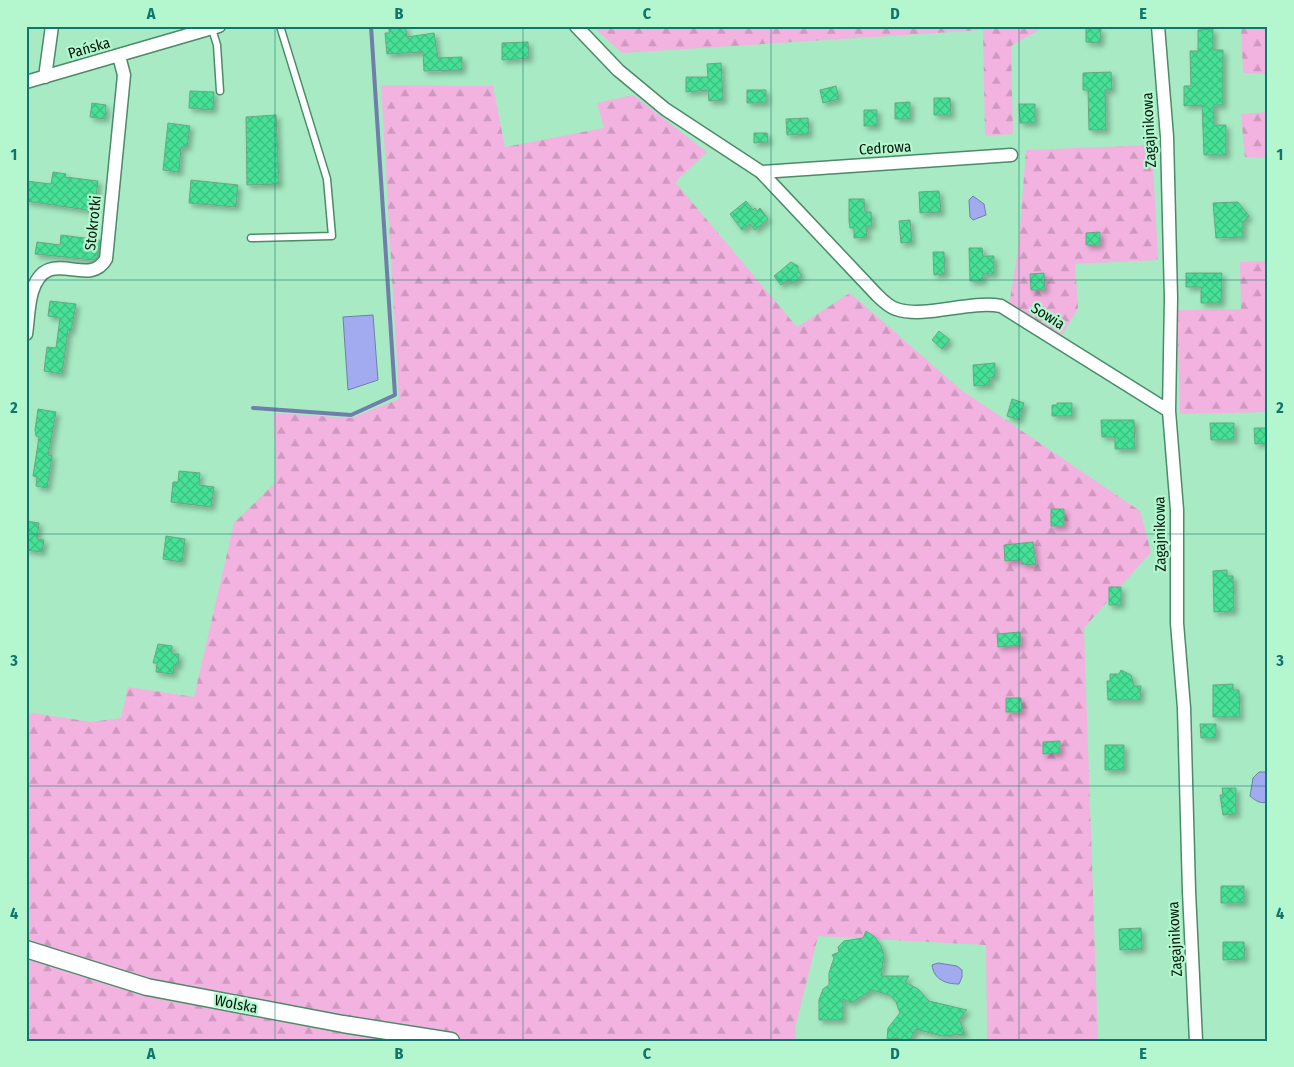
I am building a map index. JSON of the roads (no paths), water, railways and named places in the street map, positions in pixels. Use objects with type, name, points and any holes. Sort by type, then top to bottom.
[{"type":"street","points":[[45,77],[52,26]]},
{"type":"street","points":[[576,26],[618,70],[665,109],[761,172]]},
{"type":"street","name":"Zagajnikowa","points":[[1158,26],[1167,137],[1171,298],[1169,411],[1177,510],[1177,623],[1184,708],[1189,891],[1196,1041]]},
{"type":"street","name":"Pańska","points":[[26,82],[215,27]]},
{"type":"street","name":"Stokrotki","points":[[26,334],[32,292],[41,274],[56,267],[94,272],[101,268],[106,259],[124,75],[119,56]]},
{"type":"street","name":"Cedrowa","points":[[761,172],[1011,155]]},
{"type":"street","name":"Sowia","points":[[761,172],[877,295],[894,309],[909,312],[988,304],[1001,306],[1169,411]]},
{"type":"street","name":"Wolska","points":[[26,949],[147,987],[343,1024],[451,1041]]},
{"type":"lane","points":[[251,238],[332,236],[327,178],[280,26]]},
{"type":"lane","points":[[215,27],[220,91]]},
{"type":"water","points":[[973,196],[984,204],[986,215],[973,220],[970,217],[969,200]]},
{"type":"water","points":[[373,315],[378,380],[348,390],[343,317]]},
{"type":"water","points":[[1259,772],[1268,772],[1268,802],[1258,802],[1250,796],[1253,778]]},
{"type":"water","points":[[938,963],[957,966],[962,970],[959,984],[945,982],[938,978],[932,965]]},
{"type":"waterway","points":[[253,408],[351,415],[395,395],[371,26]]}]
